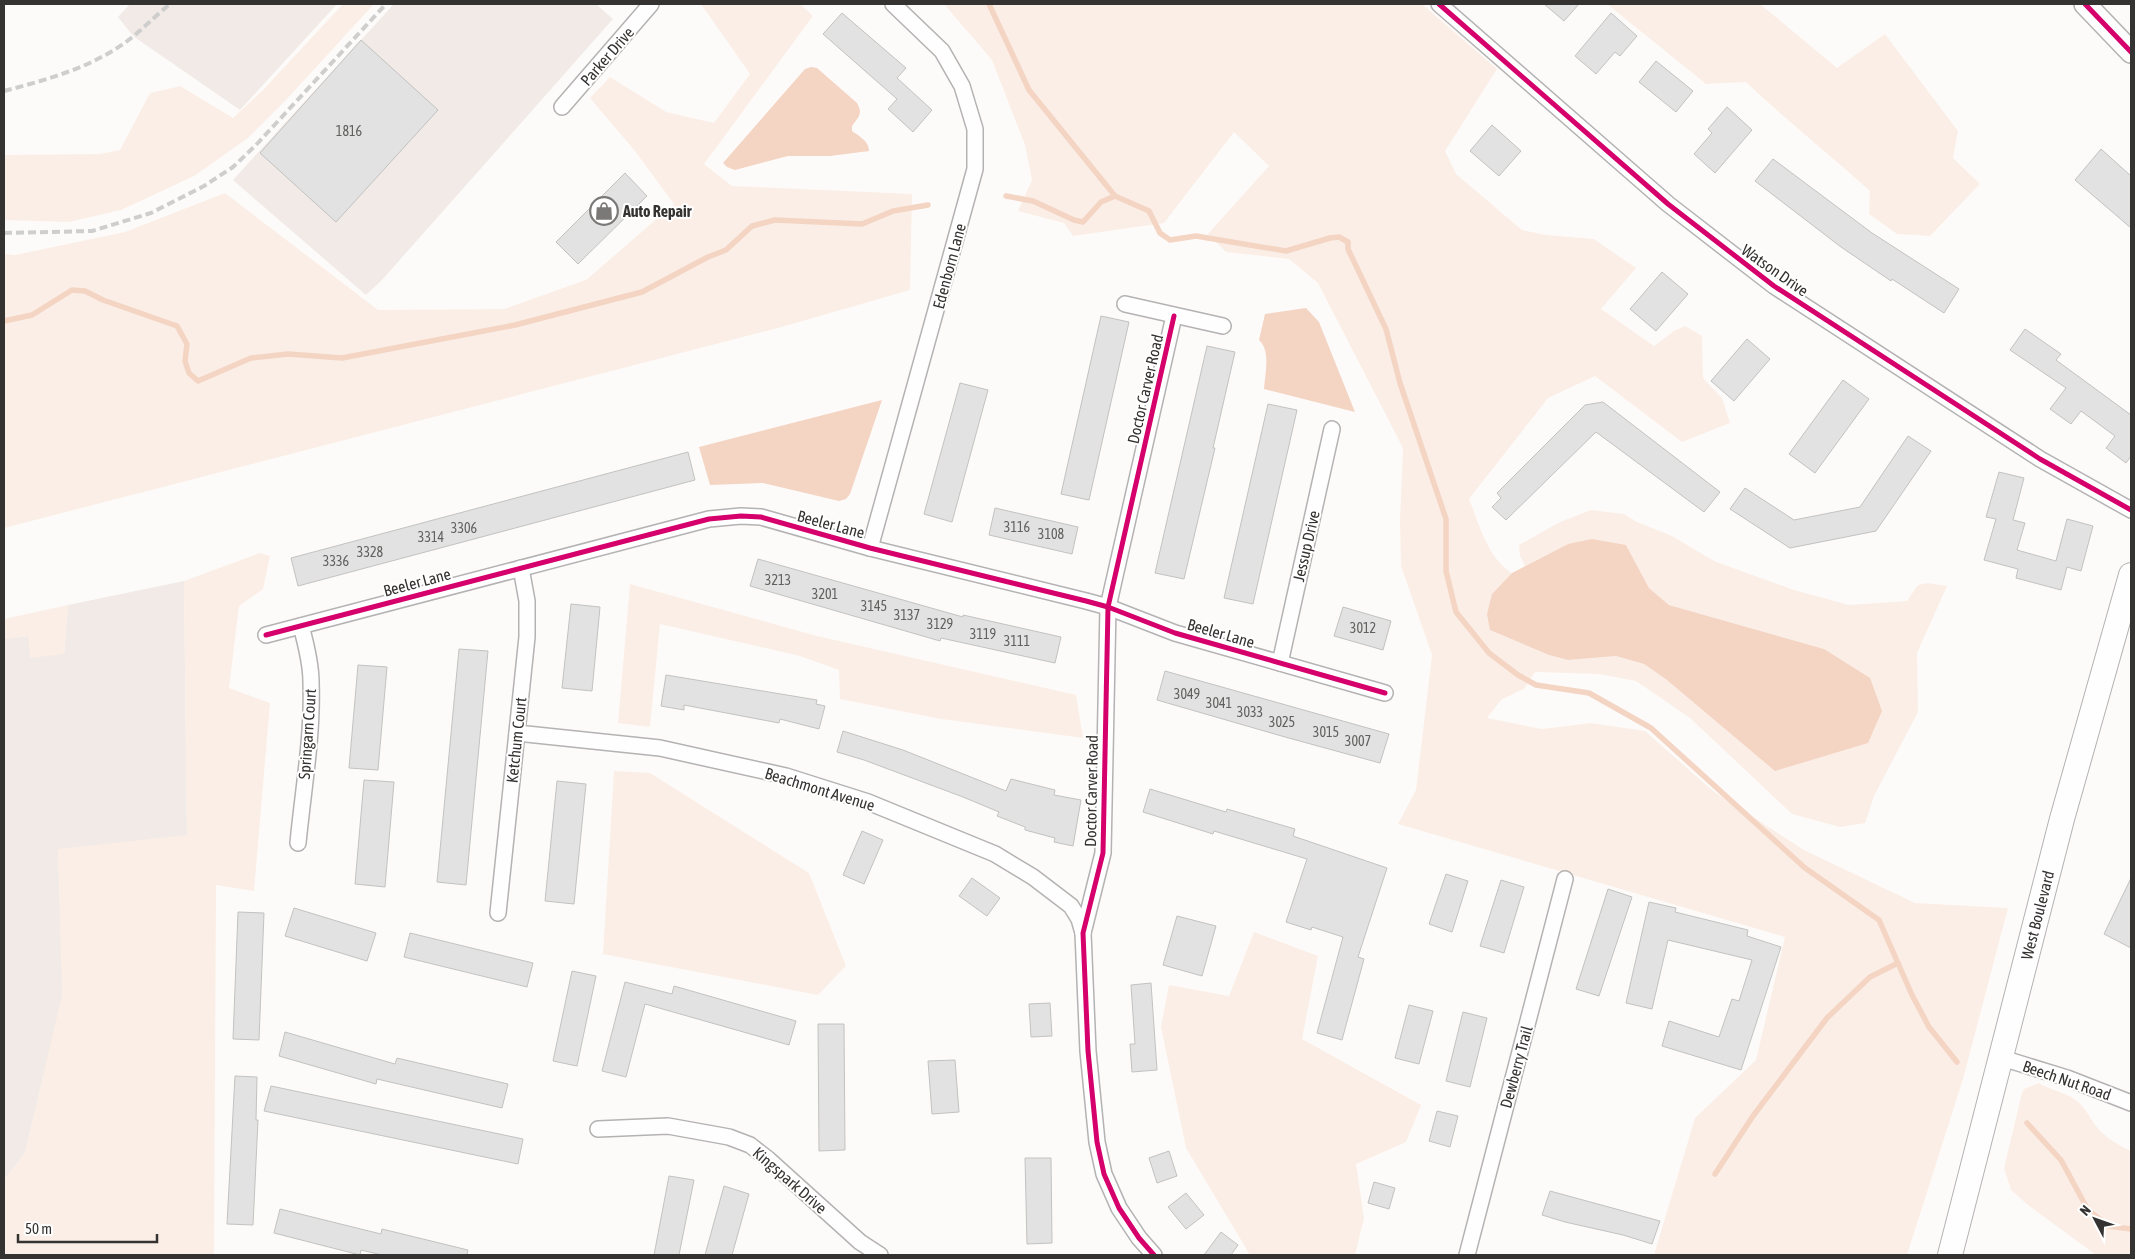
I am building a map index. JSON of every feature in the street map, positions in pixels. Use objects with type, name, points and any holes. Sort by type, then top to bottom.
[{"type":"main road","points":[[2085,4],[2131,52]]},
{"type":"main road","name":"West Boulevard","points":[[1950,1255],[2062,819],[2131,575]]},
{"type":"street","name":"Parker Drive","points":[[562,107],[651,4]]},
{"type":"street","name":"Edenborn Lane","points":[[870,548],[975,169],[975,129],[962,86],[942,51],[893,4]]},
{"type":"street","name":"Watson Drive","points":[[1439,4],[1668,204],[1774,286],[2040,459],[2131,510]]},
{"type":"street","points":[[1125,304],[1222,326]]},
{"type":"street","name":"Doctor Carver Road","points":[[1151,1254],[1119,1208],[1104,1174],[1097,1142],[1087,1042],[1083,933],[1103,853],[1108,607],[1174,316]]},
{"type":"street","name":"Jessup Drive","points":[[1280,663],[1332,429]]},
{"type":"street","name":"Beeler Lane","points":[[266,635],[708,518],[741,516],[761,518],[870,548],[1108,607],[1176,633],[1385,693]]},
{"type":"street","name":"Ketchum Court","points":[[498,913],[528,614],[521,568]]},
{"type":"street","name":"Springarn Court","points":[[298,843],[310,717],[311,682],[301,626]]},
{"type":"street","name":"Beachmont Avenue","points":[[517,733],[660,748],[786,776],[868,802],[976,844],[1003,858],[1033,877],[1070,906],[1079,919],[1083,933]]},
{"type":"street","name":"Dewberry Trail","points":[[1467,1255],[1565,879]]},
{"type":"street","name":"Beech Nut Road","points":[[2002,1058],[2067,1078],[2131,1103]]},
{"type":"street","name":"Kingspark Drive","points":[[598,1129],[668,1126],[728,1136],[750,1145],[860,1242],[880,1255]]},
{"type":"shaded area","points":[[130,4],[337,4],[240,110],[133,36],[118,17]]},
{"type":"shaded area","points":[[343,4],[374,4],[285,101],[248,138],[194,176],[121,210],[69,222],[4,220],[4,155],[100,154],[120,150],[150,93],[180,86],[233,118],[263,90]]},
{"type":"shaded area","points":[[394,4],[596,4],[613,19],[382,280],[366,295],[233,180]]},
{"type":"shaded area","points":[[701,4],[800,4],[813,16],[704,164],[732,186],[912,194],[910,290],[778,328],[4,528],[4,254],[15,255],[125,232],[225,193],[378,310],[504,309],[586,280],[674,204],[635,151],[590,98],[610,77],[666,112],[714,123],[750,74]]},
{"type":"shaded area","points":[[944,4],[1422,4],[1497,69],[1445,151],[1456,174],[1522,230],[1546,235],[1594,239],[1636,268],[1601,309],[1654,346],[1674,331],[1685,326],[1702,336],[1703,378],[1722,398],[1730,423],[1682,442],[1595,376],[1548,398],[1469,499],[1490,550],[1503,566],[1512,573],[1492,594],[1490,630],[1549,655],[1568,660],[1616,656],[1644,664],[1667,680],[1824,649],[1669,605],[1649,588],[1626,545],[1568,544],[1525,566],[1520,556],[1519,545],[1560,522],[1591,510],[1624,514],[1637,522],[1672,536],[1714,561],[1794,590],[1849,605],[1907,601],[1918,585],[1928,583],[1947,586],[1917,653],[1918,712],[1874,796],[1865,823],[1840,827],[1792,814],[1690,718],[1636,681],[1599,674],[1535,672],[1524,689],[1502,699],[1487,718],[1542,729],[1591,723],[1645,731],[1713,791],[1804,850],[1915,903],[2008,908],[1963,1079],[1907,1255],[1654,1255],[1695,1118],[1756,1060],[1785,937],[1398,824],[1416,790],[1432,655],[1401,566],[1400,520],[1403,448],[1318,283],[1289,259],[1226,252],[1208,234],[1269,166],[1234,132],[1164,223],[1073,236],[1064,223],[1018,211],[1032,180],[1025,145],[992,60]]},
{"type":"shaded area","points":[[1607,4],[1760,4],[1837,68],[1885,34],[1958,131],[1953,158],[1980,184],[1930,236],[1897,234],[1869,214],[1870,191],[1746,82],[1706,84]]},
{"type":"shaded area","points":[[817,68],[857,103],[860,112],[852,126],[852,131],[865,142],[869,147],[869,151],[830,156],[788,156],[735,170],[727,167],[723,163],[805,69]]},
{"type":"shaded area","points":[[1306,308],[1319,322],[1355,412],[1264,389],[1266,356],[1263,345],[1259,340],[1265,314]]},
{"type":"shaded area","points":[[882,400],[850,494],[846,499],[839,501],[763,483],[710,485],[699,447]]},
{"type":"shaded area","points":[[1592,539],[1626,545],[1649,588],[1669,605],[1824,649],[1870,678],[1882,711],[1868,743],[1775,771],[1667,680],[1644,664],[1616,656],[1568,660],[1549,655],[1490,630],[1487,614],[1492,594],[1512,573],[1568,544]]},
{"type":"shaded area","points":[[260,553],[270,556],[263,589],[239,606],[229,688],[270,703],[254,891],[216,885],[214,1255],[4,1255],[4,1180],[25,1153],[62,995],[58,849],[187,835],[184,581]]},
{"type":"shaded area","points":[[184,581],[187,836],[58,850],[63,995],[25,1153],[4,1180],[4,639],[28,636],[64,654],[68,605]]},
{"type":"shaded area","points":[[630,584],[817,636],[1076,695],[1083,738],[941,719],[840,699],[839,670],[800,656],[660,624],[650,727],[618,723]]},
{"type":"shaded area","points":[[68,605],[64,654],[30,658],[28,636],[4,639],[4,619]]},
{"type":"shaded area","points":[[614,771],[650,773],[809,873],[846,966],[818,995],[603,954]]},
{"type":"shaded area","points":[[1254,932],[1318,956],[1302,1039],[1421,1105],[1406,1142],[1356,1164],[1364,1218],[1355,1255],[1250,1255],[1186,1148],[1161,1027],[1169,985],[1229,996]]},
{"type":"shaded area","points":[[2039,1083],[2078,1102],[2103,1134],[2131,1151],[2131,1255],[2096,1255],[2028,1205],[2011,1190],[2004,1168],[2022,1093],[2024,1089]]},
{"type":"building","points":[[1544,4],[1579,4],[1564,21]]},
{"type":"building","points":[[842,13],[906,68],[897,78],[932,110],[913,132],[888,109],[897,99],[823,34]]},
{"type":"building","points":[[1611,13],[1637,36],[1620,56],[1615,52],[1596,74],[1575,56]]},
{"type":"building","points":[[361,40],[438,110],[336,222],[260,153]]},
{"type":"building","points":[[1656,61],[1693,91],[1676,112],[1639,82]]},
{"type":"building","points":[[1727,107],[1752,130],[1715,173],[1694,154],[1712,133],[1708,129]]},
{"type":"building","points":[[1492,125],[1521,151],[1499,176],[1470,151]]},
{"type":"building","points":[[2101,149],[2131,176],[2131,228],[2075,180]]},
{"type":"building","points":[[1773,159],[1872,233],[1959,289],[1944,313],[1892,279],[1891,281],[1841,247],[1755,181]]},
{"type":"building","points":[[625,173],[647,196],[578,264],[556,242]]},
{"type":"building","points":[[1662,272],[1688,294],[1656,331],[1630,309]]},
{"type":"building","points":[[1101,316],[1129,322],[1089,500],[1061,494]]},
{"type":"building","points":[[2025,329],[2061,354],[2056,360],[2131,415],[2131,456],[2126,463],[2106,448],[2115,436],[2081,411],[2071,424],[2050,409],[2066,388],[2010,350]]},
{"type":"building","points":[[1747,339],[1770,359],[1734,401],[1711,381]]},
{"type":"building","points":[[1207,346],[1235,352],[1213,448],[1215,448],[1184,579],[1155,573]]},
{"type":"building","points":[[1843,380],[1869,399],[1815,473],[1789,454]]},
{"type":"building","points":[[960,383],[988,390],[952,522],[924,514]]},
{"type":"building","points":[[1603,402],[1720,492],[1704,512],[1596,432],[1506,520],[1492,507],[1501,498],[1497,493],[1585,405]]},
{"type":"building","points":[[1268,404],[1297,410],[1253,604],[1224,598]]},
{"type":"building","points":[[1908,436],[1931,451],[1876,531],[1790,548],[1730,509],[1745,488],[1794,520],[1860,507]]},
{"type":"building","points":[[688,452],[695,480],[298,586],[291,558]]},
{"type":"building","points":[[1999,472],[2024,478],[2013,520],[2025,523],[2017,550],[2056,561],[2067,519],[2093,526],[2081,571],[2067,567],[2061,590],[2016,578],[2018,569],[1984,560],[1996,519],[1986,517]]},
{"type":"building","points":[[995,508],[1078,527],[1072,554],[989,535]]},
{"type":"building","points":[[758,559],[963,617],[963,615],[1061,637],[1055,663],[941,638],[940,641],[750,586]]},
{"type":"building","points":[[571,604],[600,607],[592,691],[562,688]]},
{"type":"building","points":[[1343,607],[1391,621],[1383,650],[1334,636]]},
{"type":"building","points":[[459,649],[488,651],[466,885],[437,882]]},
{"type":"building","points":[[358,665],[387,667],[378,770],[349,768]]},
{"type":"building","points":[[1165,671],[1389,734],[1380,763],[1157,700]]},
{"type":"building","points":[[666,675],[817,700],[816,704],[825,706],[819,729],[780,719],[779,723],[684,705],[684,710],[661,706]]},
{"type":"building","points":[[843,731],[903,750],[1006,791],[1011,779],[1055,790],[1054,795],[1081,800],[1073,846],[1054,842],[1055,838],[1025,830],[1025,827],[997,816],[999,812],[963,797],[864,760],[837,752]]},
{"type":"building","points":[[364,780],[394,782],[385,887],[355,884]]},
{"type":"building","points":[[557,781],[586,784],[574,904],[545,901]]},
{"type":"building","points":[[1150,789],[1226,812],[1227,809],[1295,829],[1293,836],[1387,868],[1358,957],[1364,959],[1342,1040],[1317,1033],[1343,937],[1312,927],[1311,930],[1286,922],[1307,859],[1214,831],[1213,834],[1143,812]]},
{"type":"building","points":[[862,831],[883,840],[864,884],[843,875]]},
{"type":"building","points":[[1446,874],[1468,881],[1452,932],[1429,924]]},
{"type":"building","points":[[972,878],[1000,898],[987,916],[959,896]]},
{"type":"building","points":[[2131,878],[2131,948],[2104,934]]},
{"type":"building","points":[[1501,880],[1524,887],[1504,953],[1480,946]]},
{"type":"building","points":[[1608,889],[1632,897],[1599,996],[1576,989]]},
{"type":"building","points":[[1649,902],[1676,908],[1675,912],[1748,930],[1747,936],[1781,947],[1741,1070],[1662,1046],[1669,1021],[1719,1037],[1732,999],[1739,1001],[1752,960],[1668,940],[1652,1009],[1626,1003]]},
{"type":"building","points":[[294,908],[376,933],[367,961],[285,936]]},
{"type":"building","points":[[238,912],[264,913],[259,1040],[233,1039]]},
{"type":"building","points":[[1177,916],[1216,926],[1202,976],[1163,965]]},
{"type":"building","points":[[410,933],[533,963],[527,987],[404,957]]},
{"type":"building","points":[[572,971],[596,976],[577,1066],[553,1061]]},
{"type":"building","points":[[625,982],[672,994],[674,986],[796,1021],[789,1045],[645,1004],[626,1077],[602,1071]]},
{"type":"building","points":[[1151,983],[1157,1070],[1132,1072],[1130,1044],[1135,1044],[1131,985]]},
{"type":"building","points":[[1050,1003],[1052,1036],[1031,1037],[1029,1004]]},
{"type":"building","points":[[1409,1005],[1433,1011],[1419,1064],[1395,1058]]},
{"type":"building","points":[[1463,1012],[1487,1018],[1470,1087],[1446,1081]]},
{"type":"building","points":[[818,1024],[844,1024],[845,1150],[819,1151]]},
{"type":"building","points":[[285,1032],[395,1064],[397,1058],[508,1084],[502,1108],[377,1079],[376,1084],[279,1056]]},
{"type":"building","points":[[955,1060],[959,1112],[932,1114],[928,1061]]},
{"type":"building","points":[[235,1076],[257,1077],[256,1120],[258,1120],[253,1225],[227,1224]]},
{"type":"building","points":[[271,1086],[523,1139],[518,1164],[264,1111]]},
{"type":"building","points":[[1437,1111],[1458,1116],[1450,1147],[1429,1141]]},
{"type":"building","points":[[1169,1151],[1177,1176],[1157,1183],[1149,1158]]},
{"type":"building","points":[[1025,1158],[1051,1158],[1052,1243],[1027,1244]]},
{"type":"building","points":[[669,1176],[694,1180],[679,1255],[654,1255]]},
{"type":"building","points":[[1374,1182],[1395,1188],[1389,1209],[1368,1203]]},
{"type":"building","points":[[724,1186],[749,1194],[732,1255],[705,1255]]},
{"type":"building","points":[[1550,1191],[1660,1221],[1652,1244],[1542,1215]]},
{"type":"building","points":[[1186,1193],[1204,1215],[1186,1229],[1168,1207]]},
{"type":"building","points":[[280,1209],[381,1234],[382,1229],[468,1250],[467,1255],[382,1255],[361,1250],[360,1255],[274,1233]]},
{"type":"building","points":[[1221,1232],[1238,1245],[1231,1255],[1204,1255]]},
{"type":"waterway","points":[[989,4],[1029,90],[1115,196],[1149,211],[1160,233],[1170,240],[1196,236],[1286,251],[1330,238],[1339,237],[1348,242],[1348,249],[1386,329],[1400,383],[1446,519],[1446,571],[1456,612],[1489,653],[1518,675],[1536,685],[1589,693],[1651,728],[1805,868],[1879,920],[1912,995],[1929,1027],[1957,1062]]},
{"type":"waterway","points":[[1006,196],[1033,201],[1074,220],[1083,222],[1101,202],[1115,196]]},
{"type":"waterway","points":[[4,321],[32,315],[72,290],[85,291],[103,300],[177,326],[187,344],[185,361],[189,373],[198,381],[251,358],[288,354],[342,358],[515,325],[642,292],[708,257],[726,250],[752,226],[775,220],[862,224],[893,211],[928,205]]},
{"type":"waterway","points":[[1715,1174],[1753,1116],[1827,1018],[1870,977],[1898,963]]},
{"type":"waterway","points":[[2027,1123],[2061,1160],[2088,1210],[2108,1226],[2131,1229]]},
{"type":"railway","points":[[4,91],[52,78],[98,59],[126,42],[170,4]]},
{"type":"railway","points":[[4,233],[92,231],[151,213],[204,186],[233,167],[256,145],[386,4]]},
{"type":"cycle path","points":[[1439,4],[1668,204],[1774,286],[2040,459],[2131,510]]},
{"type":"cycle path","points":[[2085,4],[2131,52]]},
{"type":"cycle path","points":[[1154,1255],[1139,1238],[1119,1208],[1104,1174],[1097,1142],[1088,1051],[1083,933],[1103,853],[1108,607],[1174,316]]},
{"type":"cycle path","points":[[266,635],[709,519],[741,516],[761,517],[870,548],[1108,607],[1175,633],[1385,693]]},
{"type":"place","name":"Auto Repair","points":[[604,211]]}]
